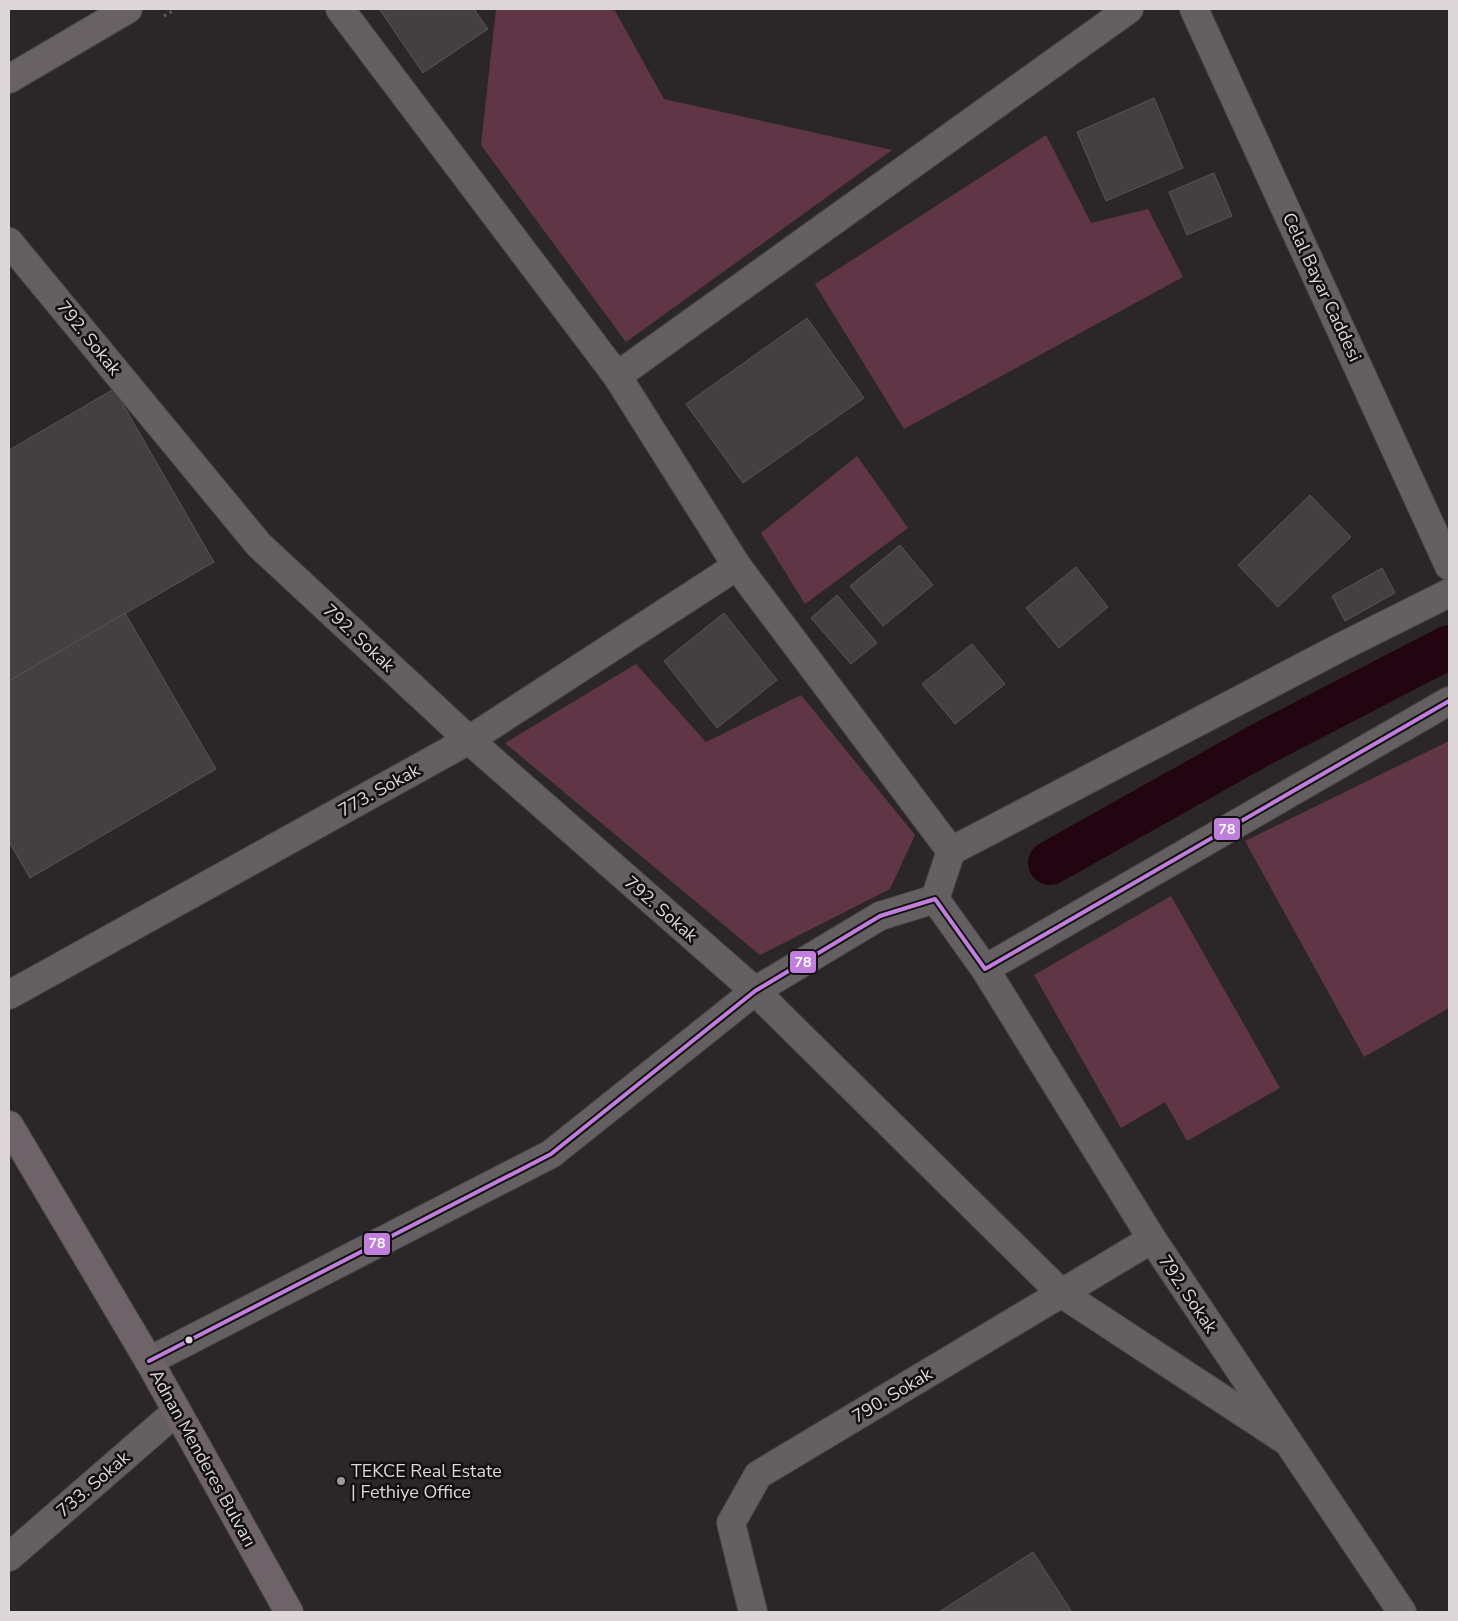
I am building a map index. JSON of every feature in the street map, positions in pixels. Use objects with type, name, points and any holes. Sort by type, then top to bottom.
[{"type":"main road","points":[[9,79],[128,9]]},
{"type":"main road","name":"Adnan Menderes Bulvarı","points":[[9,1125],[178,1411],[289,1612]]},
{"type":"street","points":[[340,9],[617,376],[737,566],[951,851]]},
{"type":"street","points":[[617,376],[1129,9]]},
{"type":"street","name":"Celal Bayar Caddesi","points":[[1194,9],[1449,566]]},
{"type":"street","name":"792. Sokak","points":[[9,242],[259,545],[469,740],[755,991],[1062,1293],[1288,1442]]},
{"type":"street","name":"773. Sokak","points":[[9,995],[469,740],[737,566]]},
{"type":"street","points":[[149,1361],[551,1154],[755,991],[880,916],[935,899],[951,851],[1333,651],[1449,593]]},
{"type":"street","points":[[985,969],[1449,701]]},
{"type":"street","name":"792. Sokak","points":[[935,899],[985,969],[1152,1239],[1402,1612]]},
{"type":"street","name":"790. Sokak","points":[[753,1612],[730,1523],[758,1475],[1152,1239]]},
{"type":"street","name":"733. Sokak","points":[[9,1557],[178,1411]]},
{"type":"shaded area","points":[[496,9],[614,9],[664,99],[892,150],[626,342],[481,145]]},
{"type":"shaded area","points":[[1046,135],[1091,223],[1148,209],[1183,277],[904,429],[815,284]]},
{"type":"shaded area","points":[[857,456],[908,528],[805,604],[761,533]]},
{"type":"shaded area","points":[[636,664],[706,742],[801,695],[915,835],[890,889],[760,955],[505,743]]},
{"type":"shaded area","points":[[1449,741],[1449,1008],[1364,1057],[1245,841]]},
{"type":"shaded area","points":[[1171,896],[1280,1088],[1187,1141],[1165,1102],[1121,1128],[1034,975]]},
{"type":"building","points":[[381,9],[474,9],[488,29],[423,73]]},
{"type":"building","points":[[1154,98],[1183,168],[1106,201],[1077,132]]},
{"type":"building","points":[[1214,173],[1232,216],[1187,235],[1169,192]]},
{"type":"building","points":[[807,318],[864,398],[743,483],[686,404]]},
{"type":"building","points":[[114,389],[214,562],[9,681],[9,450]]},
{"type":"building","points":[[1310,495],[1351,537],[1278,607],[1238,565]]},
{"type":"building","points":[[900,545],[933,585],[883,626],[850,586]]},
{"type":"building","points":[[1076,567],[1108,607],[1059,648],[1026,608]]},
{"type":"building","points":[[1382,568],[1395,593],[1345,621],[1332,596]]},
{"type":"building","points":[[837,595],[877,643],[851,664],[811,618]]},
{"type":"building","points":[[125,613],[216,769],[30,878],[9,842],[9,681]]},
{"type":"building","points":[[724,613],[777,680],[717,728],[664,661]]},
{"type":"building","points":[[972,644],[1005,684],[955,724],[922,684]]},
{"type":"building","points":[[1033,1552],[1072,1612],[939,1612]]},
{"type":"waterway","points":[[1050,863],[1262,744],[1449,647]]},
{"type":"transit line","name":"78","points":[[149,1361],[551,1154],[755,991],[880,916],[935,899],[985,969],[1449,701]]},
{"type":"place","name":"TEKCE Real Estate | Fethiye Office","points":[[341,1481]]}]
